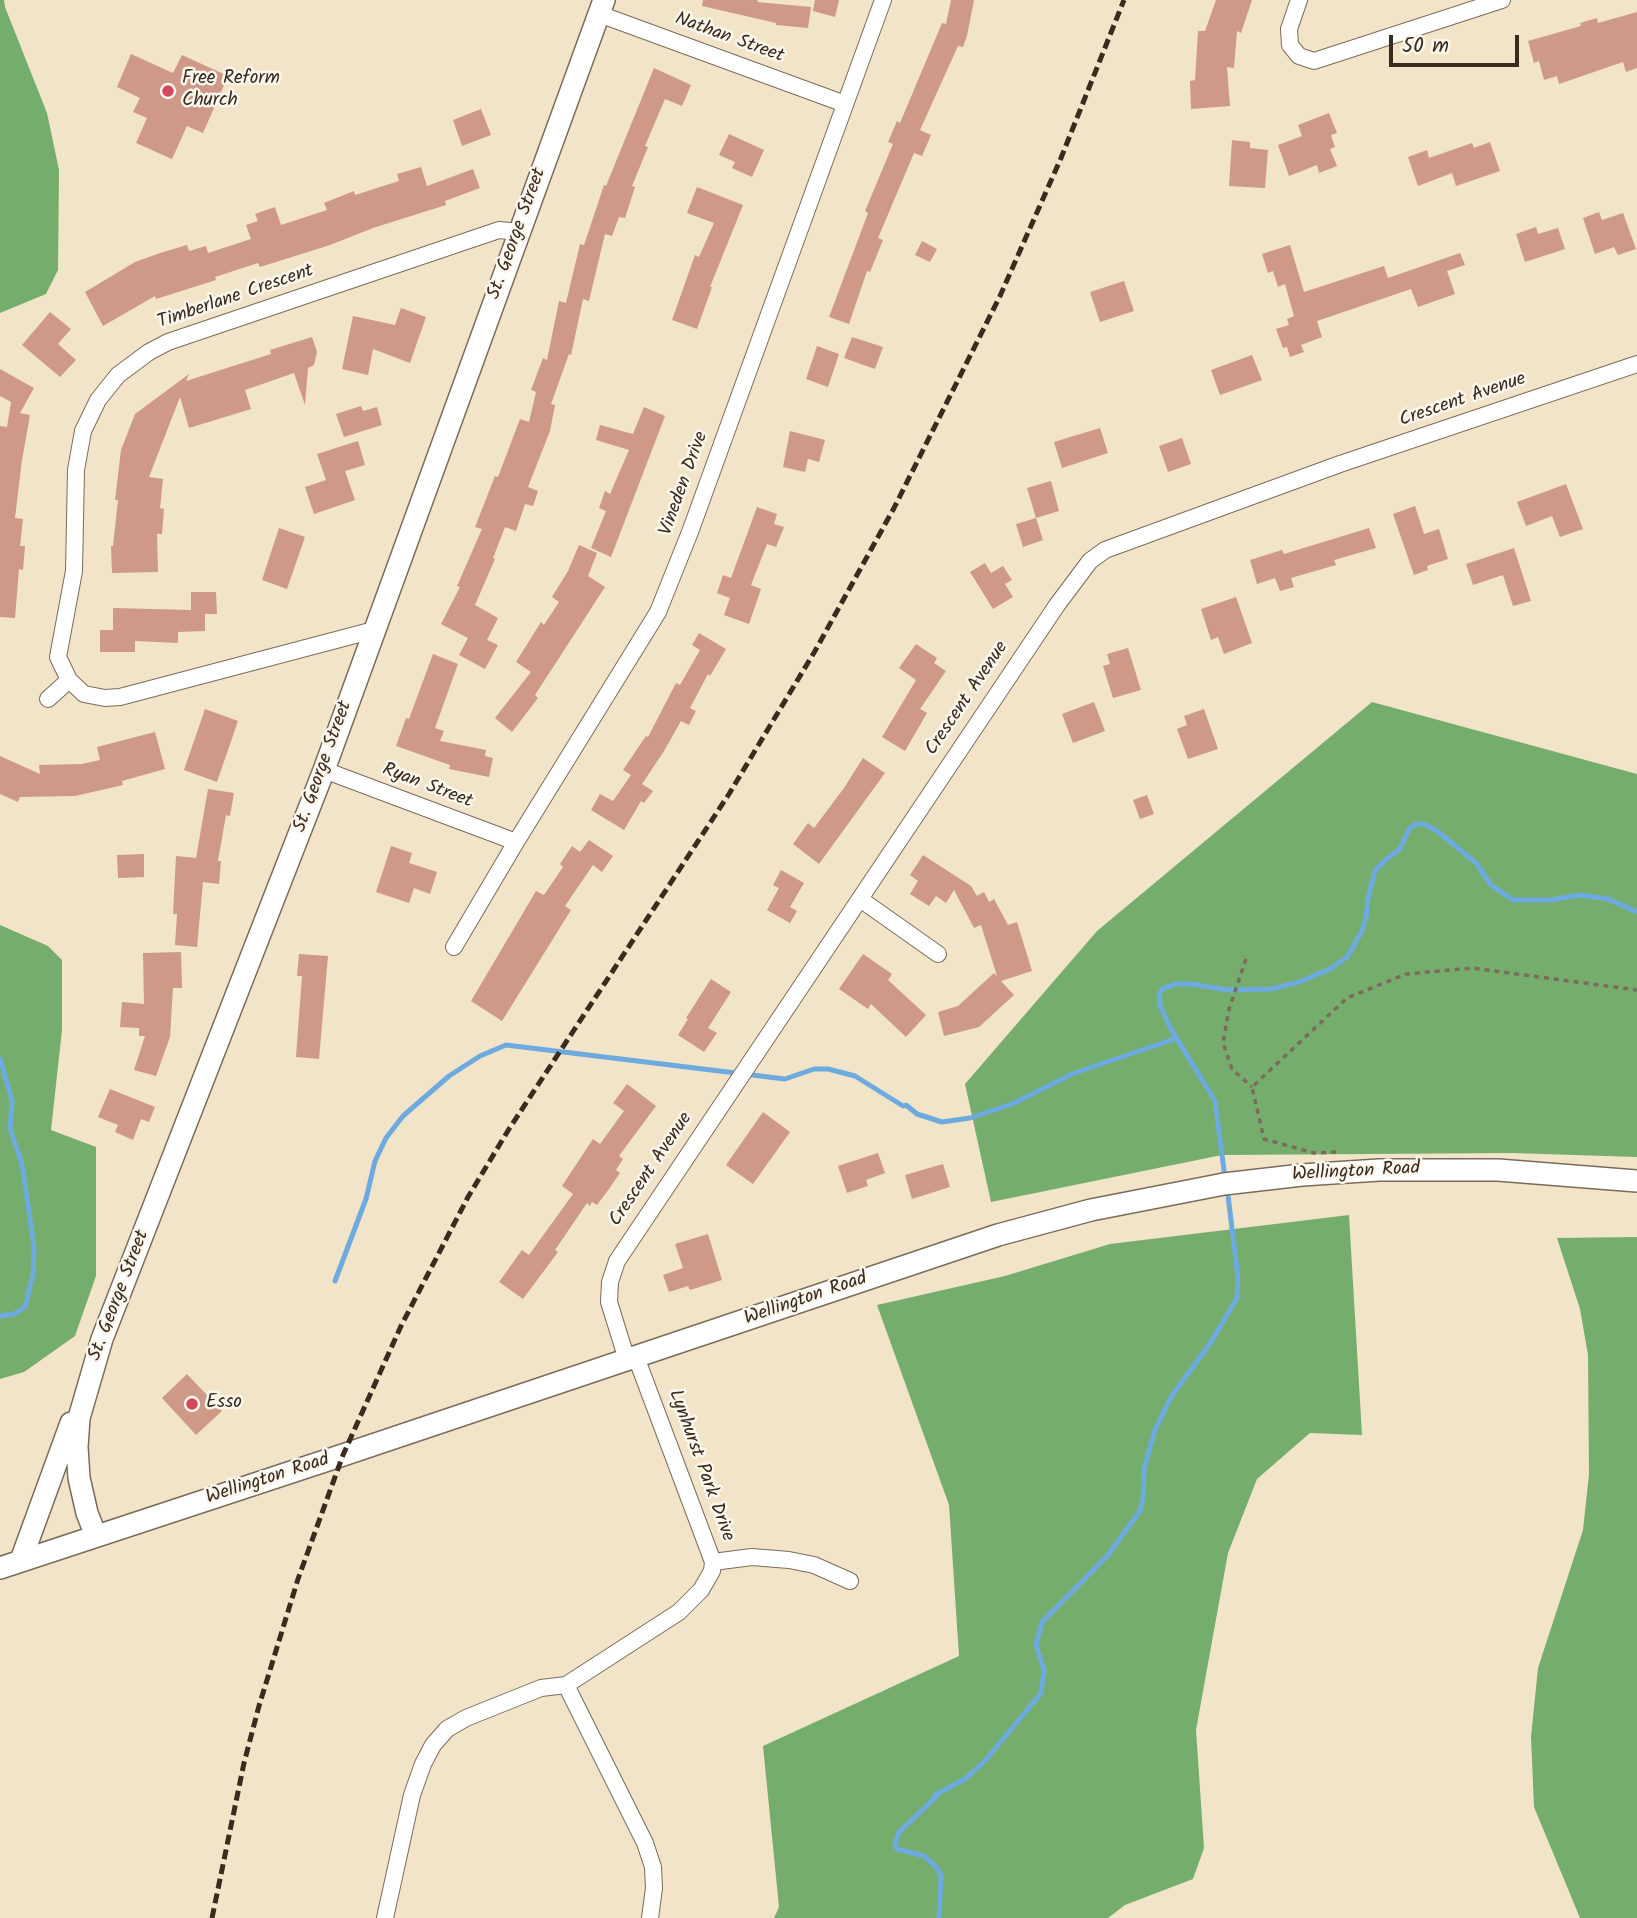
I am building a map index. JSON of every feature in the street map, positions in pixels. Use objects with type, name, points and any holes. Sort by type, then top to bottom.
[{"type":"main road","name":"St. George Street","points":[[96,1536],[87,1513],[79,1478],[77,1447],[79,1419],[102,1339],[324,770],[601,7]]},
{"type":"main road","name":"Wellington Road","points":[[0,1568],[998,1235],[1091,1210],[1186,1190],[1276,1178],[1379,1170],[1498,1170],[1637,1181]]},
{"type":"main road","points":[[21,1560],[102,1339]]},
{"type":"street","name":"Vineden Drive","points":[[454,947],[658,612],[690,532],[883,0]]},
{"type":"street","points":[[1299,0],[1289,29],[1290,45],[1299,56],[1314,61],[1502,0]]},
{"type":"street","name":"Nathan Street","points":[[601,7],[845,104]]},
{"type":"street","name":"Timberlane Crescent","points":[[69,680],[58,657],[74,570],[76,470],[79,449],[91,413],[118,375],[149,352],[177,339],[499,230],[519,232]]},
{"type":"street","name":"Crescent Avenue","points":[[632,1358],[609,1302],[610,1282],[617,1261],[1090,561],[1105,550],[1340,464],[1637,364]]},
{"type":"street","points":[[48,699],[69,680],[84,694],[105,698],[120,696],[374,630]]},
{"type":"street","name":"Ryan Street","points":[[324,770],[516,842]]},
{"type":"street","points":[[860,899],[938,954]]},
{"type":"street","name":"Lynhurst Park Drive","points":[[385,1918],[412,1796],[423,1764],[433,1745],[447,1729],[466,1718],[541,1688],[566,1685],[679,1612],[701,1590],[712,1571],[713,1562],[632,1358]]},
{"type":"street","points":[[713,1562],[752,1557],[789,1560],[814,1565],[850,1581]]},
{"type":"street","points":[[566,1685],[645,1843],[653,1867],[654,1888],[650,1918]]},
{"type":"path","points":[[1246,960],[1228,1009],[1223,1043],[1232,1069],[1252,1087],[1264,1139],[1314,1153],[1340,1152]]},
{"type":"path","points":[[1252,1087],[1347,998],[1406,974],[1472,968],[1637,990]]},
{"type":"green space","points":[[0,0],[4,0],[47,113],[59,170],[58,270],[46,294],[0,313]]},
{"type":"green space","points":[[1372,702],[1637,774],[1637,1157],[1512,1153],[1222,1155],[991,1202],[965,1084],[1097,931]]},
{"type":"green space","points":[[0,925],[48,946],[62,960],[62,1030],[51,1130],[96,1147],[96,1276],[75,1336],[24,1372],[0,1379]]},
{"type":"green space","points":[[1349,1215],[1362,1435],[1310,1433],[1257,1479],[1228,1553],[1196,1730],[1204,1848],[1193,1879],[1125,1905],[1108,1918],[774,1918],[779,1907],[763,1746],[959,1656],[949,1505],[877,1305],[1005,1276],[1110,1244]]},
{"type":"green space","points":[[1637,1237],[1637,1918],[1580,1918],[1534,1807],[1531,1737],[1538,1668],[1583,1530],[1589,1474],[1588,1355],[1580,1309],[1557,1238]]},
{"type":"building","points":[[703,0],[758,0],[757,2],[811,7],[808,28],[776,25],[702,6]]},
{"type":"building","points":[[815,0],[839,0],[835,17],[813,11]]},
{"type":"building","points":[[951,0],[974,0],[967,36],[963,47],[958,46],[920,130],[931,135],[922,156],[914,153],[878,238],[883,240],[870,272],[867,271],[849,324],[829,317],[868,213],[865,211],[893,144],[888,142],[897,121],[900,123],[942,23],[946,24]]},
{"type":"building","points":[[1216,0],[1252,0],[1241,33],[1237,31],[1234,68],[1227,67],[1230,106],[1191,109],[1190,81],[1195,80],[1198,31],[1205,31]]},
{"type":"building","points":[[1637,12],[1637,68],[1626,72],[1623,62],[1559,84],[1557,76],[1544,80],[1539,61],[1534,63],[1528,41],[1581,26],[1580,23],[1597,18],[1598,23]]},
{"type":"building","points":[[131,54],[173,73],[182,55],[228,76],[203,133],[187,126],[172,159],[136,143],[147,118],[133,112],[140,98],[117,87]]},
{"type":"building","points":[[654,68],[691,85],[682,106],[665,99],[645,146],[648,147],[632,186],[635,187],[625,218],[619,217],[612,236],[605,234],[589,301],[583,299],[571,355],[569,354],[551,404],[555,405],[550,431],[528,487],[538,491],[533,506],[525,504],[516,531],[505,527],[493,558],[495,559],[475,605],[498,618],[487,640],[498,645],[485,669],[459,655],[468,638],[441,624],[460,587],[457,586],[482,529],[475,527],[495,476],[498,477],[520,419],[529,422],[536,392],[531,390],[543,358],[547,360],[559,301],[566,303],[580,244],[584,245],[604,185],[606,186]]},
{"type":"building","points":[[481,109],[491,135],[462,146],[453,120]]},
{"type":"building","points":[[1329,113],[1337,133],[1331,135],[1335,147],[1330,149],[1337,166],[1319,173],[1317,165],[1289,176],[1278,145],[1302,136],[1298,125]]},
{"type":"building","points":[[729,134],[764,150],[752,177],[732,168],[735,162],[719,155]]},
{"type":"building","points":[[1232,140],[1250,142],[1250,148],[1268,150],[1265,188],[1229,186]]},
{"type":"building","points":[[1490,142],[1500,171],[1456,186],[1452,173],[1418,186],[1408,157],[1427,150],[1429,158],[1472,143],[1474,148]]},
{"type":"building","points":[[421,167],[427,186],[473,169],[480,188],[445,201],[446,205],[330,245],[260,267],[258,263],[156,299],[155,296],[103,326],[85,292],[135,262],[160,253],[187,245],[189,251],[206,246],[208,253],[251,239],[246,225],[258,221],[255,214],[275,207],[281,225],[327,210],[324,203],[354,191],[355,195],[399,181],[397,174]]},
{"type":"building","points":[[697,187],[743,205],[710,287],[697,329],[672,320],[695,255],[699,257],[714,223],[687,213]]},
{"type":"building","points":[[1599,212],[1602,220],[1623,213],[1636,249],[1618,255],[1614,247],[1595,254],[1583,218]]},
{"type":"building","points":[[1536,227],[1538,234],[1558,228],[1565,249],[1525,262],[1516,234]]},
{"type":"building","points":[[922,241],[937,249],[930,262],[915,255]]},
{"type":"building","points":[[1290,245],[1304,292],[1384,266],[1388,278],[1460,253],[1465,265],[1447,271],[1455,294],[1418,307],[1411,289],[1317,321],[1322,337],[1301,345],[1304,352],[1290,357],[1287,347],[1283,348],[1276,329],[1289,325],[1287,319],[1294,316],[1285,284],[1278,287],[1273,271],[1268,273],[1262,254]]},
{"type":"building","points":[[1124,281],[1134,311],[1100,322],[1090,292]]},
{"type":"building","points":[[401,308],[426,317],[410,363],[373,349],[368,375],[342,369],[353,316],[395,325]]},
{"type":"building","points":[[50,312],[71,329],[58,344],[76,360],[60,377],[22,345]]},
{"type":"building","points":[[312,337],[317,352],[314,365],[308,368],[305,405],[294,373],[245,390],[251,409],[189,428],[180,397],[149,477],[163,479],[160,508],[164,509],[162,534],[157,534],[158,572],[112,573],[111,546],[118,500],[115,500],[121,450],[135,414],[189,374],[186,381],[271,354],[270,350]]},
{"type":"building","points":[[852,337],[883,347],[875,369],[844,358]]},
{"type":"building","points":[[817,346],[839,354],[828,387],[806,379]]},
{"type":"building","points":[[1252,355],[1262,380],[1220,395],[1211,370]]},
{"type":"building","points":[[0,369],[34,388],[20,413],[30,415],[15,518],[23,519],[20,546],[25,546],[23,570],[19,569],[15,618],[0,617],[0,426],[7,427],[11,402],[0,396]]},
{"type":"building","points":[[361,406],[363,411],[377,407],[382,425],[344,437],[336,414]]},
{"type":"building","points":[[644,407],[665,416],[611,557],[591,548],[606,511],[599,508],[605,491],[610,494],[629,450],[596,440],[600,425],[633,434]]},
{"type":"building","points":[[1100,428],[1108,453],[1062,468],[1054,442]]},
{"type":"building","points":[[790,431],[825,440],[819,462],[808,459],[805,472],[783,467]]},
{"type":"building","points":[[1182,438],[1191,464],[1168,472],[1159,446]]},
{"type":"building","points":[[358,441],[365,465],[345,471],[355,500],[314,514],[305,487],[326,480],[317,454]]},
{"type":"building","points":[[1051,481],[1059,511],[1036,518],[1027,488]]},
{"type":"building","points":[[1566,484],[1583,529],[1560,537],[1552,516],[1526,526],[1517,502]]},
{"type":"building","points":[[1415,506],[1424,534],[1439,529],[1448,559],[1427,566],[1428,570],[1414,575],[1393,514]]},
{"type":"building","points":[[757,507],[777,514],[774,524],[784,527],[776,547],[767,544],[751,585],[761,589],[749,624],[724,615],[730,598],[717,593],[723,575],[731,578]]},
{"type":"building","points":[[1036,518],[1043,540],[1023,547],[1016,524]]},
{"type":"building","points":[[279,528],[305,537],[287,589],[262,580]]},
{"type":"building","points":[[1369,528],[1376,548],[1334,560],[1336,565],[1291,578],[1294,587],[1280,591],[1275,578],[1257,584],[1250,560],[1282,550],[1284,554]]},
{"type":"building","points":[[579,545],[597,553],[588,576],[605,587],[535,695],[538,698],[512,732],[495,718],[531,672],[516,662],[541,622],[544,625],[559,602],[552,597],[568,571]]},
{"type":"building","points":[[1514,548],[1531,601],[1513,606],[1503,575],[1473,585],[1466,564]]},
{"type":"building","points":[[985,563],[991,573],[1003,566],[1012,580],[1005,584],[1013,597],[993,609],[970,572]]},
{"type":"building","points":[[191,592],[216,592],[217,614],[205,614],[205,631],[178,632],[178,643],[135,641],[135,652],[100,652],[100,630],[113,630],[113,608],[191,610]]},
{"type":"building","points":[[1236,597],[1252,643],[1224,654],[1218,637],[1211,640],[1201,609]]},
{"type":"building","points":[[699,633],[726,649],[710,676],[708,674],[690,708],[696,711],[689,725],[681,721],[642,784],[653,791],[644,803],[641,801],[624,830],[591,810],[600,794],[613,801],[631,775],[623,770],[646,736],[648,737],[676,683],[680,685],[700,650],[692,645]]},
{"type":"building","points":[[916,644],[937,658],[934,663],[946,671],[920,709],[927,713],[905,751],[882,737],[916,680],[899,668]]},
{"type":"building","points":[[1128,648],[1141,690],[1113,698],[1103,666],[1110,664],[1107,654]]},
{"type":"building","points":[[433,654],[458,664],[435,728],[444,731],[440,741],[486,750],[485,756],[493,758],[489,777],[449,769],[450,765],[396,746]]},
{"type":"building","points":[[1094,702],[1105,731],[1073,743],[1062,714]]},
{"type":"building","points":[[205,709],[238,721],[217,782],[184,770]]},
{"type":"building","points":[[1204,709],[1218,749],[1188,759],[1177,729],[1187,725],[1184,716]]},
{"type":"building","points":[[155,732],[165,769],[122,781],[123,785],[75,796],[20,797],[18,802],[0,794],[0,756],[40,774],[39,765],[82,764],[100,760],[97,747]]},
{"type":"building","points":[[863,758],[885,773],[819,864],[793,844],[808,823],[814,828]]},
{"type":"building","points":[[208,789],[234,793],[230,816],[226,815],[218,861],[221,861],[219,884],[203,882],[197,947],[175,945],[177,914],[173,914],[176,856],[196,858]]},
{"type":"building","points":[[1147,795],[1154,814],[1140,819],[1133,800]]},
{"type":"building","points":[[589,840],[613,856],[602,872],[593,865],[565,906],[571,910],[502,1021],[471,1001],[536,891],[544,895],[563,867],[560,864],[572,846],[580,852]]},
{"type":"building","points":[[391,846],[412,853],[409,863],[437,872],[430,894],[414,888],[409,903],[376,892]]},
{"type":"building","points":[[144,854],[144,877],[118,878],[117,855]]},
{"type":"building","points":[[923,855],[971,886],[977,896],[984,892],[989,902],[994,899],[1008,925],[1017,922],[1032,971],[1001,981],[1014,995],[979,1027],[944,1036],[938,1012],[958,1006],[994,973],[997,976],[981,925],[974,928],[954,890],[946,903],[936,896],[929,906],[910,894],[918,881],[910,875]]},
{"type":"building","points":[[781,870],[804,883],[790,907],[797,911],[790,923],[767,910],[779,888],[773,885]]},
{"type":"building","points":[[181,952],[182,988],[173,988],[170,1037],[156,1076],[134,1070],[145,1036],[139,1036],[139,1028],[120,1027],[122,1002],[144,1004],[143,953]]},
{"type":"building","points":[[299,954],[328,956],[319,1059],[296,1057],[302,976],[297,976]]},
{"type":"building","points":[[863,954],[892,974],[888,980],[926,1015],[906,1037],[871,1004],[868,1009],[839,989]]},
{"type":"building","points":[[711,979],[731,992],[708,1028],[717,1033],[704,1052],[678,1035]]},
{"type":"building","points":[[627,1084],[656,1106],[619,1156],[623,1159],[616,1170],[620,1173],[609,1189],[597,1205],[592,1202],[590,1206],[587,1203],[555,1250],[558,1252],[523,1299],[499,1282],[522,1250],[529,1255],[573,1194],[562,1186],[593,1139],[600,1144],[624,1111],[613,1103]]},
{"type":"building","points":[[110,1089],[155,1107],[149,1122],[141,1119],[133,1140],[115,1132],[118,1125],[98,1117]]},
{"type":"building","points":[[763,1112],[790,1132],[753,1184],[726,1165]]},
{"type":"building","points":[[878,1153],[885,1173],[866,1180],[868,1186],[847,1193],[838,1166]]},
{"type":"building","points":[[943,1164],[950,1187],[912,1199],[905,1175]]},
{"type":"building","points":[[708,1234],[722,1280],[690,1290],[688,1286],[669,1292],[663,1275],[683,1268],[675,1244]]},
{"type":"building","name":"Esso","points":[[187,1374],[222,1411],[196,1435],[162,1398]]},
{"type":"waterway","points":[[1225,1178],[1215,1101],[1160,1006],[1159,995],[1162,989],[1175,984],[1228,990],[1271,989],[1299,982],[1330,969],[1347,957],[1361,933],[1375,871],[1400,849],[1409,829],[1416,824],[1424,824],[1437,831],[1476,863],[1491,885],[1513,900],[1551,900],[1580,895],[1608,899],[1637,912]]},
{"type":"waterway","points":[[335,1281],[366,1199],[375,1161],[386,1138],[403,1116],[449,1076],[480,1056],[506,1045],[785,1079],[814,1069],[828,1069],[855,1076],[917,1114],[942,1122],[970,1118],[1012,1104],[1072,1074],[1177,1038]]},
{"type":"waterway","points":[[0,1059],[12,1101],[10,1129],[22,1164],[34,1247],[33,1275],[25,1307],[14,1314],[0,1316]]},
{"type":"waterway","points":[[939,1918],[941,1875],[924,1856],[897,1849],[895,1844],[899,1832],[936,1797],[935,1795],[965,1779],[984,1762],[1041,1693],[1044,1670],[1036,1645],[1042,1622],[1108,1555],[1140,1511],[1144,1469],[1155,1430],[1171,1397],[1211,1342],[1237,1298],[1238,1278],[1227,1187]]},
{"type":"railway","points":[[212,1918],[244,1763],[298,1579],[343,1455],[401,1326],[468,1197],[509,1129],[729,794],[815,651],[894,508],[1000,296],[1061,158],[1124,0]]},
{"type":"place","name":"Free Reform Church","points":[[168,91]]},
{"type":"place","name":"Esso","points":[[192,1404]]}]
